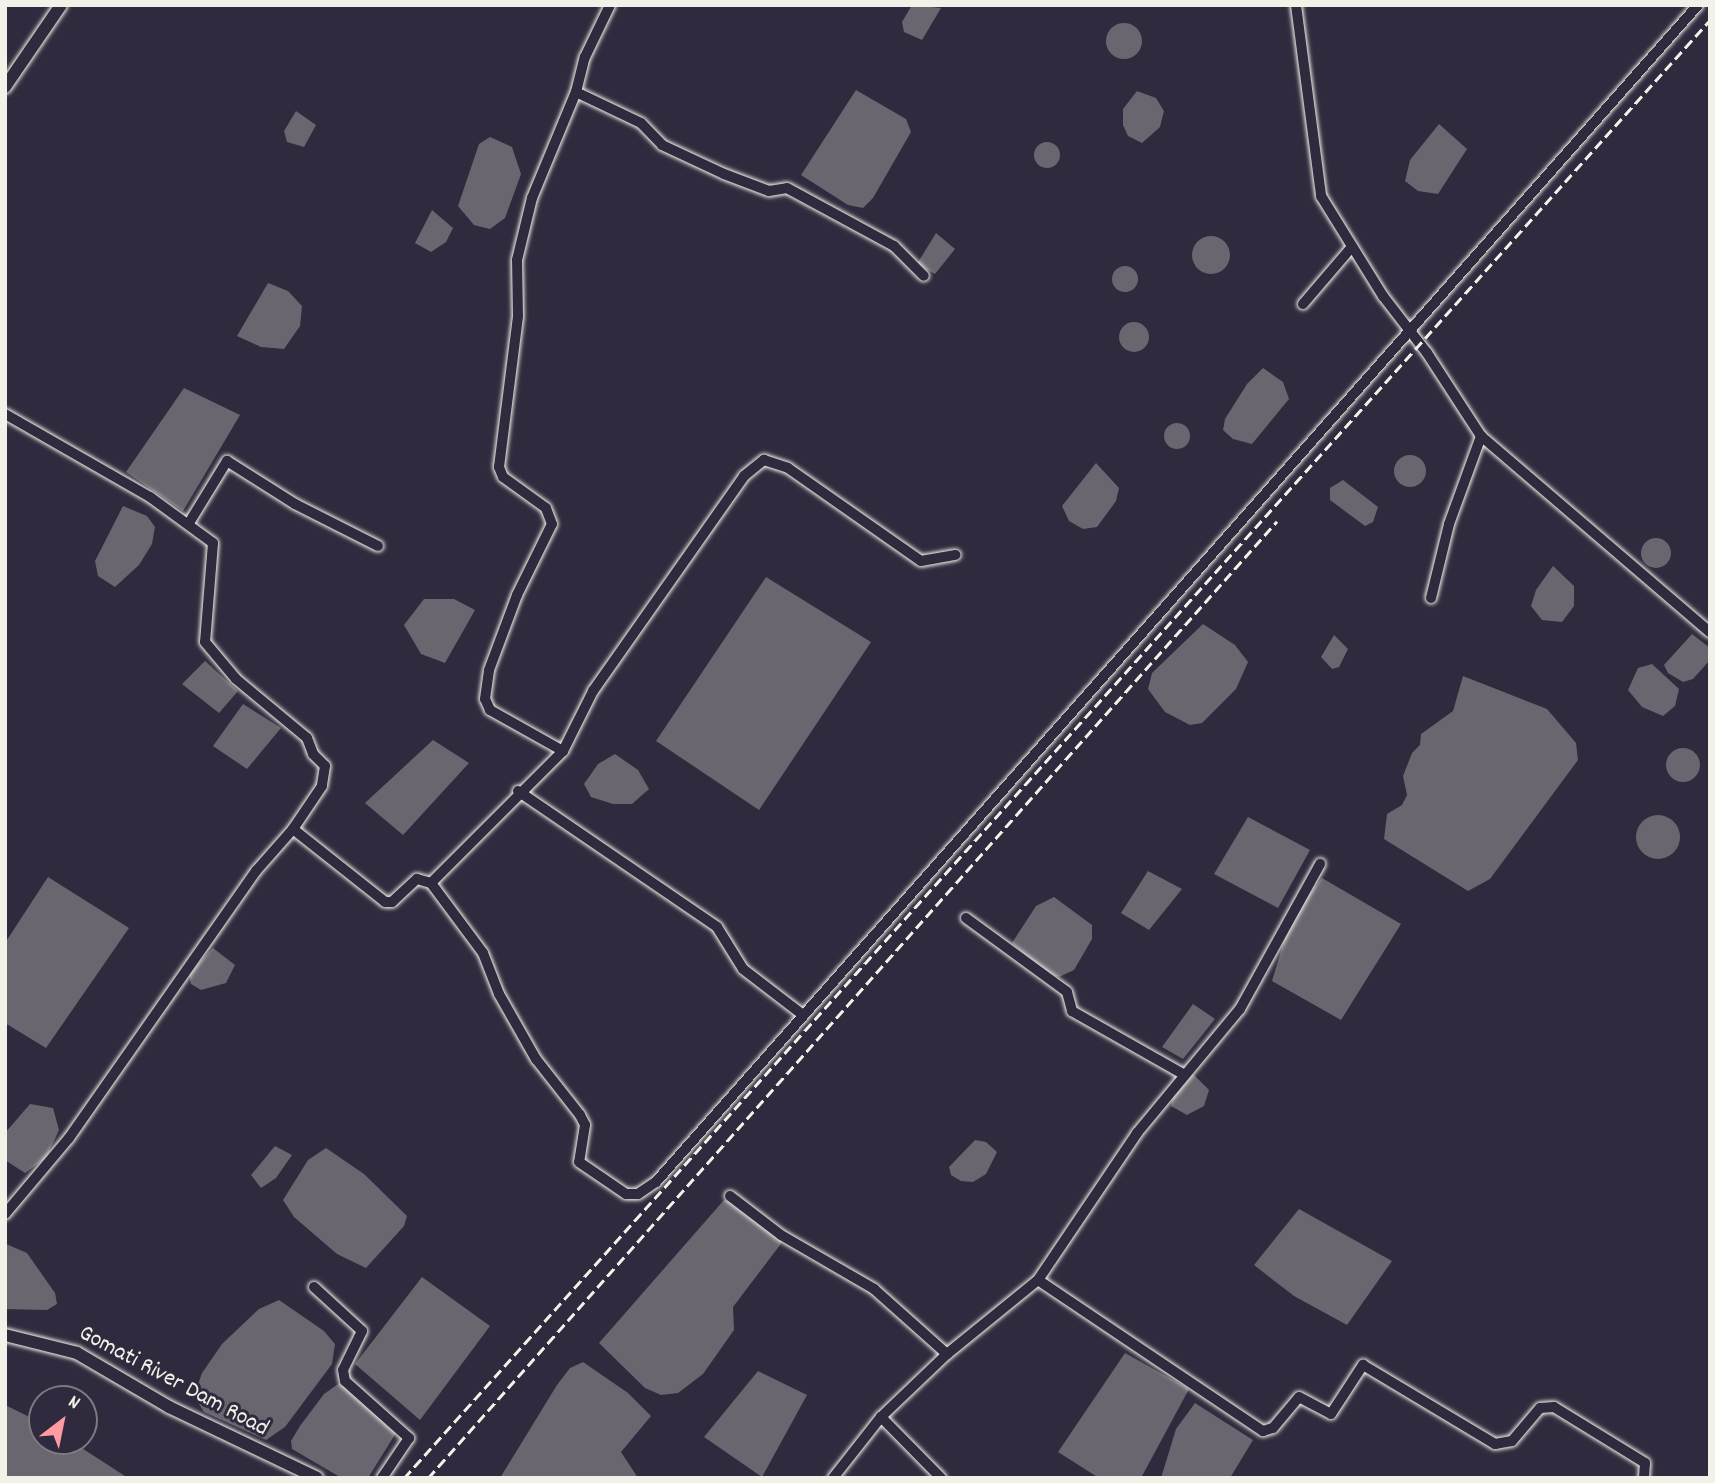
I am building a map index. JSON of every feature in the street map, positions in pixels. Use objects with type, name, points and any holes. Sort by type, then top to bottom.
[{"type":"main road","points":[[5,87],[61,5]]},
{"type":"main road","name":"Gomati River Dam Road","points":[[5,1335],[77,1353],[180,1413],[317,1478]]},
{"type":"street","points":[[563,751],[490,710],[485,687],[517,595],[552,524],[546,508],[503,477],[499,467],[518,316],[517,260],[532,198],[576,92],[585,57],[610,5]]},
{"type":"street","points":[[1296,5],[1321,196],[1351,248],[1481,436],[1710,632]]},
{"type":"street","points":[[293,829],[385,902],[392,902],[416,879],[431,883],[483,953],[499,994],[544,1072],[580,1115],[585,1125],[579,1162],[626,1194],[638,1194],[656,1182],[1327,428],[1408,329],[1699,5]]},
{"type":"street","points":[[576,92],[640,123],[662,145],[724,174],[772,192],[787,188],[894,246],[924,276]]},
{"type":"street","points":[[1303,303],[1351,248]]},
{"type":"street","points":[[5,414],[189,523],[216,550],[204,627],[210,652],[307,738],[313,754],[324,766],[322,786],[293,829],[256,871],[69,1138],[5,1214]]},
{"type":"street","points":[[1431,598],[1450,524],[1481,436]]},
{"type":"street","points":[[431,883],[518,792],[563,751],[593,691],[744,476],[764,460],[788,468],[921,561],[955,555]]},
{"type":"street","points":[[189,523],[227,461],[295,503],[379,545]]},
{"type":"street","points":[[518,792],[717,927],[743,969],[803,1015]]},
{"type":"street","points":[[833,1478],[881,1417],[947,1354],[1038,1280],[1072,1224],[1183,1073],[1240,1009],[1320,864]]},
{"type":"street","points":[[966,918],[1067,992],[1072,1011],[1183,1073]]},
{"type":"street","points":[[730,1196],[781,1235],[874,1289],[947,1354]]},
{"type":"street","points":[[1038,1280],[1263,1431],[1273,1428],[1299,1397],[1331,1414],[1363,1365],[1495,1444],[1513,1441],[1540,1408],[1554,1406],[1645,1463],[1644,1478]]},
{"type":"street","points":[[314,1287],[362,1331],[344,1370],[345,1381],[410,1438],[383,1478]]},
{"type":"street","points":[[881,1417],[942,1478]]},
{"type":"shaded area","points":[[912,5],[941,8],[922,40],[904,32],[902,22]]},
{"type":"shaded area","points":[[1124,23],[1137,28],[1142,41],[1137,54],[1124,59],[1111,54],[1106,41],[1111,28]]},
{"type":"shaded area","points":[[856,90],[906,119],[911,132],[873,198],[863,208],[848,205],[801,175]]},
{"type":"shaded area","points":[[1137,91],[1156,98],[1164,111],[1160,127],[1142,143],[1128,136],[1123,125],[1123,109]]},
{"type":"shaded area","points":[[296,111],[316,125],[304,147],[287,142],[284,131]]},
{"type":"shaded area","points":[[1439,124],[1467,149],[1438,194],[1418,191],[1405,181],[1410,160]]},
{"type":"shaded area","points":[[490,137],[512,147],[521,174],[505,218],[490,229],[474,225],[458,206],[479,144]]},
{"type":"shaded area","points":[[1047,142],[1056,146],[1060,155],[1056,164],[1047,168],[1038,164],[1034,155],[1038,146]]},
{"type":"shaded area","points":[[432,210],[453,228],[446,242],[431,252],[415,243]]},
{"type":"shaded area","points":[[936,233],[955,249],[935,274],[917,264]]},
{"type":"shaded area","points":[[1211,236],[1224,242],[1230,255],[1224,268],[1211,274],[1198,268],[1192,255],[1198,242]]},
{"type":"shaded area","points":[[1125,266],[1134,270],[1138,279],[1134,288],[1125,292],[1116,288],[1112,279],[1116,270]]},
{"type":"shaded area","points":[[268,283],[288,291],[302,306],[300,326],[284,349],[261,347],[237,336]]},
{"type":"shaded area","points":[[1134,322],[1145,326],[1149,337],[1145,348],[1134,352],[1123,348],[1119,337],[1123,326]]},
{"type":"shaded area","points":[[1263,368],[1283,382],[1289,399],[1252,444],[1233,439],[1223,430],[1225,419],[1247,384]]},
{"type":"shaded area","points":[[184,388],[240,415],[183,511],[126,472]]},
{"type":"shaded area","points":[[1177,423],[1186,427],[1190,436],[1186,445],[1177,449],[1168,445],[1164,436],[1168,427]]},
{"type":"shaded area","points":[[1410,455],[1421,460],[1426,471],[1421,482],[1410,487],[1399,482],[1394,471],[1399,460]]},
{"type":"shaded area","points":[[1096,463],[1119,488],[1116,501],[1097,527],[1083,529],[1069,521],[1062,506]]},
{"type":"shaded area","points":[[1343,480],[1378,507],[1373,522],[1365,526],[1330,500],[1330,488]]},
{"type":"shaded area","points":[[123,506],[147,516],[155,527],[152,544],[139,565],[115,587],[98,576],[95,561]]},
{"type":"shaded area","points":[[1656,538],[1667,542],[1671,553],[1667,564],[1656,568],[1645,564],[1641,553],[1645,542]]},
{"type":"shaded area","points":[[1553,566],[1574,586],[1574,606],[1562,622],[1542,620],[1531,606],[1536,590]]},
{"type":"shaded area","points":[[766,577],[871,642],[759,810],[656,741]]},
{"type":"shaded area","points":[[424,599],[454,599],[475,610],[445,663],[421,654],[404,625]]},
{"type":"shaded area","points":[[1203,624],[1235,645],[1248,662],[1236,689],[1202,723],[1190,725],[1165,712],[1148,689],[1152,673]]},
{"type":"shaded area","points":[[1692,634],[1710,648],[1710,660],[1693,679],[1683,682],[1668,673],[1664,665]]},
{"type":"shaded area","points":[[1334,635],[1348,649],[1339,667],[1332,669],[1321,657]]},
{"type":"shaded area","points":[[205,661],[238,691],[219,713],[182,684]]},
{"type":"shaded area","points":[[1652,664],[1679,689],[1675,706],[1663,716],[1642,707],[1628,690],[1638,668]]},
{"type":"shaded area","points":[[1463,676],[1547,709],[1576,743],[1578,760],[1490,879],[1468,891],[1384,839],[1387,814],[1402,805],[1407,795],[1403,776],[1412,753],[1420,745],[1421,734],[1453,711]]},
{"type":"shaded area","points":[[243,704],[281,728],[247,769],[213,746]]},
{"type":"shaded area","points":[[433,740],[469,763],[403,835],[365,803]]},
{"type":"shaded area","points":[[1683,748],[1695,753],[1700,765],[1695,777],[1683,782],[1671,777],[1666,765],[1671,753]]},
{"type":"shaded area","points":[[615,754],[638,770],[649,789],[632,804],[613,804],[591,797],[584,784],[598,764]]},
{"type":"shaded area","points":[[1658,815],[1673,822],[1680,837],[1673,852],[1658,859],[1643,852],[1636,837],[1643,822]]},
{"type":"shaded area","points":[[1248,817],[1310,850],[1278,908],[1214,874]]},
{"type":"shaded area","points":[[1148,871],[1182,889],[1149,930],[1121,913]]},
{"type":"shaded area","points":[[48,877],[129,928],[46,1048],[5,1023],[5,943]]},
{"type":"shaded area","points":[[1322,878],[1401,924],[1341,1020],[1272,981],[1291,918]]},
{"type":"shaded area","points":[[1054,897],[1092,925],[1092,939],[1074,970],[1059,977],[1047,973],[1012,943],[1036,906]]},
{"type":"shaded area","points":[[213,948],[235,965],[226,983],[201,990],[191,984],[189,974]]},
{"type":"shaded area","points":[[1193,1004],[1215,1019],[1183,1059],[1162,1047]]},
{"type":"shaded area","points":[[1190,1071],[1209,1090],[1204,1106],[1187,1115],[1171,1106],[1173,1096]]},
{"type":"shaded area","points":[[30,1104],[53,1108],[59,1130],[46,1158],[25,1173],[5,1160],[5,1133]]},
{"type":"shaded area","points":[[975,1140],[986,1142],[997,1152],[986,1174],[973,1182],[961,1181],[951,1175],[949,1167]]},
{"type":"shaded area","points":[[275,1146],[292,1155],[276,1178],[261,1188],[251,1175]]},
{"type":"shaded area","points":[[326,1148],[364,1174],[407,1216],[404,1226],[366,1268],[337,1254],[294,1217],[283,1200],[308,1160]]},
{"type":"shaded area","points":[[724,1200],[734,1203],[783,1241],[733,1307],[734,1330],[703,1374],[678,1393],[661,1395],[645,1388],[599,1343]]},
{"type":"shaded area","points":[[1299,1209],[1392,1261],[1347,1325],[1294,1296],[1254,1265]]},
{"type":"shaded area","points":[[6,1244],[27,1253],[55,1293],[57,1304],[47,1310],[5,1309]]},
{"type":"shaded area","points":[[422,1277],[490,1326],[420,1420],[355,1364]]},
{"type":"shaded area","points":[[279,1300],[324,1331],[335,1344],[332,1364],[285,1427],[266,1440],[204,1412],[194,1396],[202,1373],[222,1344],[259,1309]]},
{"type":"shaded area","points":[[1125,1353],[1189,1389],[1141,1478],[1099,1478],[1058,1452]]},
{"type":"shaded area","points":[[583,1362],[628,1393],[651,1416],[621,1452],[638,1478],[500,1478],[557,1385],[570,1368]]},
{"type":"shaded area","points":[[758,1371],[807,1395],[762,1477],[704,1437]]},
{"type":"shaded area","points":[[341,1382],[396,1433],[368,1478],[340,1477],[292,1449],[291,1441],[300,1426],[324,1394]]},
{"type":"shaded area","points":[[1195,1403],[1253,1440],[1230,1478],[1161,1478],[1176,1429]]},
{"type":"shaded area","points":[[5,1405],[28,1416],[28,1455],[93,1455],[128,1478],[5,1478]]},
{"type":"railway","points":[[404,1478],[1710,20]]},
{"type":"railway","points":[[428,1478],[1277,521]]}]
